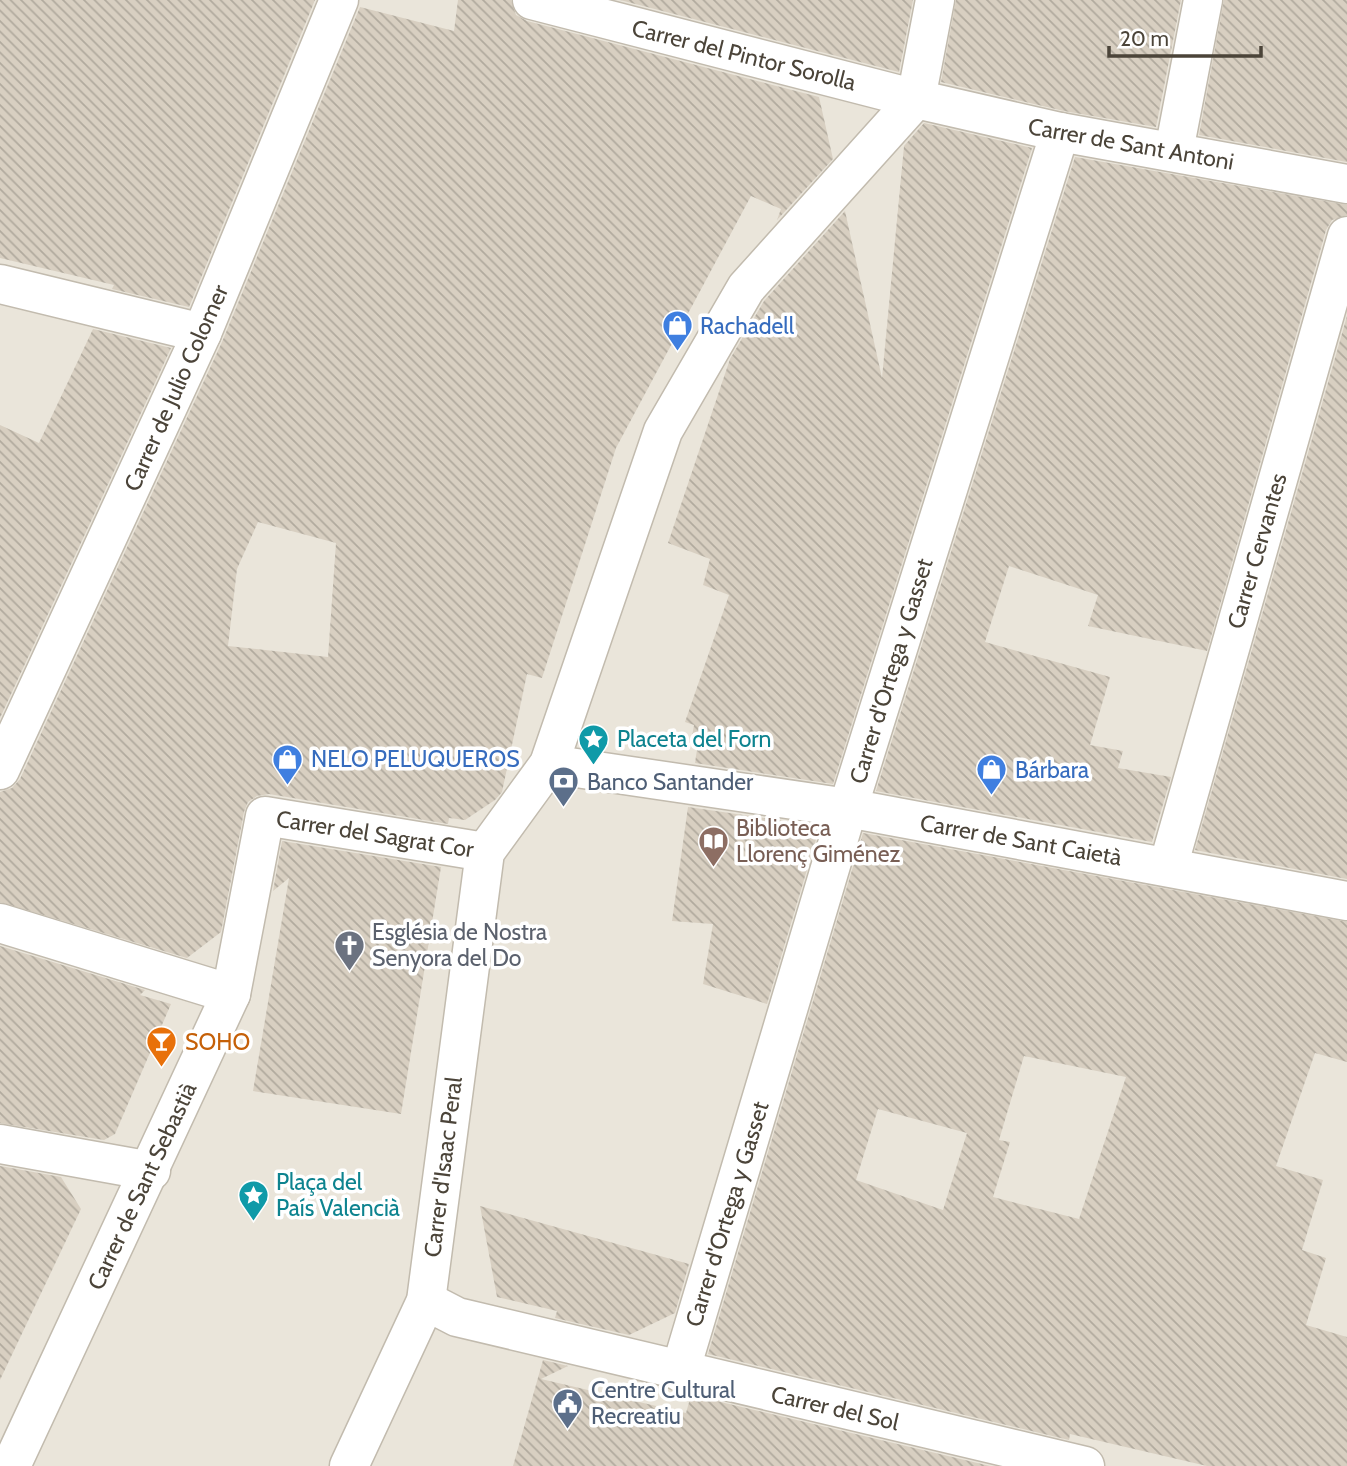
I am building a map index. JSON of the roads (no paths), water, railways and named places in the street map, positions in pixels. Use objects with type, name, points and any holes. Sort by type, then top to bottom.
[{"type":"street","name":"Carrer de Julio Colomer","points":[[0,770],[202,333],[339,0]]},
{"type":"street","name":"Carrer del Pintor Sorolla","points":[[532,0],[916,99]]},
{"type":"street","points":[[485,852],[549,764],[663,431],[746,288],[916,99],[935,0]]},
{"type":"street","points":[[1174,151],[1203,0]]},
{"type":"street","name":"Carrer de Sant Antoni","points":[[916,99],[1060,132],[1347,184]]},
{"type":"street","name":"Carrer d'Ortega y Gasset","points":[[680,1372],[848,808],[1060,132]]},
{"type":"street","name":"Carrer Cervantes","points":[[1168,867],[1347,236]]},
{"type":"street","points":[[0,284],[202,333]]},
{"type":"street","name":"Carrer de Sant Caietà","points":[[549,764],[848,808],[1347,901]]},
{"type":"street","name":"Carrer del Sagrat Cor","points":[[265,816],[485,852]]},
{"type":"street","name":"Carrer de Sant Sebastià","points":[[11,1466],[151,1171],[231,994],[265,816]]},
{"type":"street","name":"Carrer d'Isaac Peral","points":[[349,1466],[426,1301],[485,852]]},
{"type":"street","points":[[0,923],[231,994]]},
{"type":"street","points":[[0,1144],[151,1171]]},
{"type":"street","name":"Carrer del Sol","points":[[426,1301],[457,1317],[1085,1466]]},
{"type":"place","name":"Rachadell","points":[[677,353]]},
{"type":"place","name":"Placeta del Forn","points":[[594,766]]},
{"type":"place","name":"NELO PELUQUEROS","points":[[288,786]]},
{"type":"place","name":"Bárbara","points":[[992,797]]},
{"type":"place","name":"Banco Santander","points":[[564,809]]},
{"type":"place","name":"Biblioteca Llorenç Giménez","points":[[713,868]]},
{"type":"place","name":"Església de Nostra Senyora del Do","points":[[349,972]]},
{"type":"place","name":"SOHO","points":[[162,1069]]},
{"type":"place","name":"Plaça del País Valencià","points":[[253,1222]]},
{"type":"place","name":"Centre Cultural Recreatiu","points":[[568,1430]]}]
